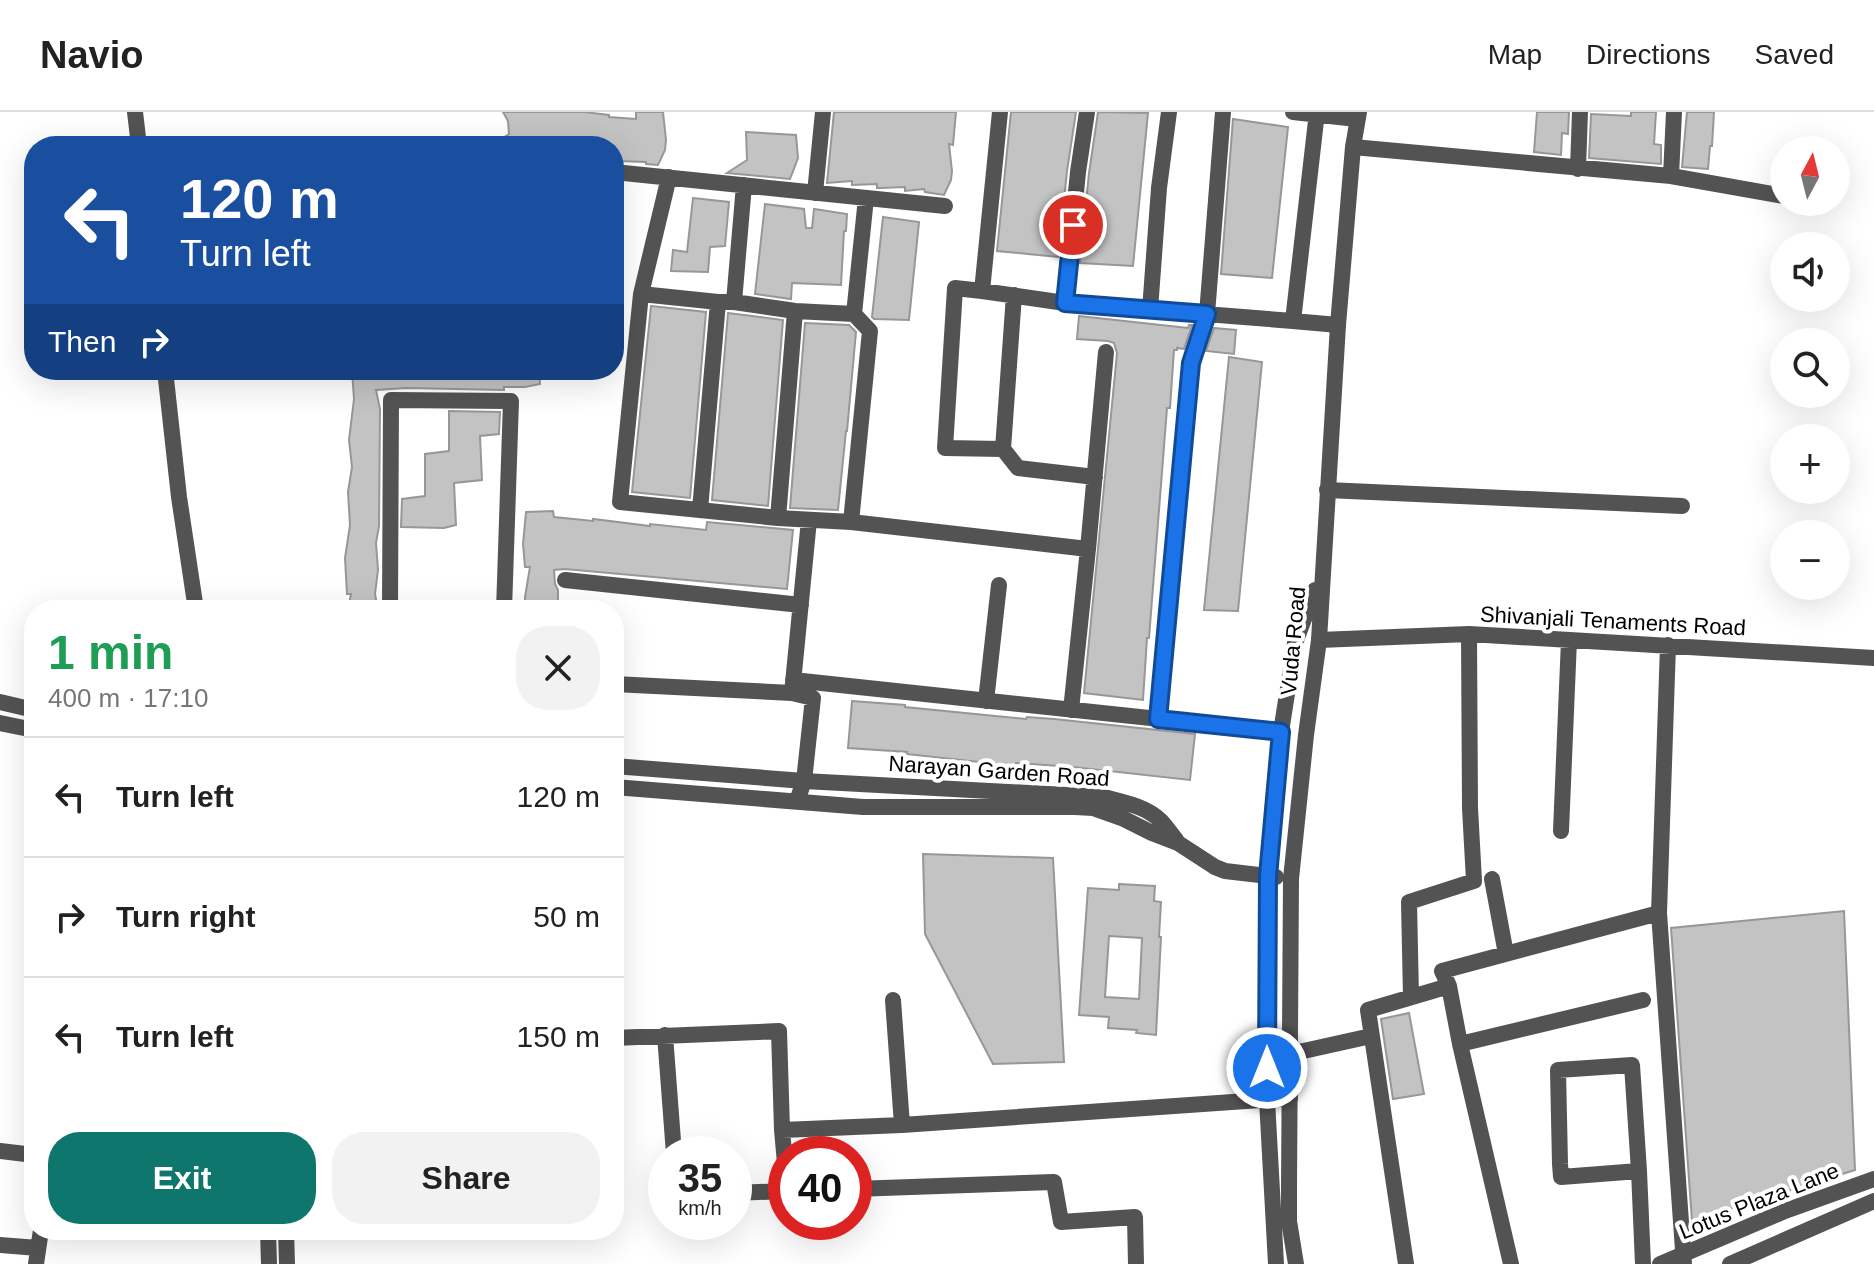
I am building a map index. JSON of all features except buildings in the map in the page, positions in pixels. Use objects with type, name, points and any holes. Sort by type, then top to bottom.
[{"type":"street","points":[[135,112],[138,136]]},
{"type":"street","points":[[815,193],[823,112]]},
{"type":"street","points":[[982,291],[1000,112]]},
{"type":"street","points":[[1065,303],[1087,112]]},
{"type":"street","points":[[1150,310],[1159,188],[1169,112]]},
{"type":"street","points":[[1158,719],[1191,363],[1207,314],[1223,112]]},
{"type":"street","points":[[1293,112],[1358,116],[1338,325],[1321,573]]},
{"type":"street","points":[[1578,169],[1580,112]]},
{"type":"street","points":[[1671,176],[1674,112]]},
{"type":"street","points":[[1295,321],[1324,115]]},
{"type":"street","points":[[1353,147],[1671,176],[1770,194]]},
{"type":"street","points":[[624,173],[945,206]]},
{"type":"street","points":[[669,177],[641,294],[620,502],[851,522],[1088,549]]},
{"type":"street","points":[[700,510],[744,185]]},
{"type":"street","points":[[854,314],[866,198]]},
{"type":"street","points":[[1003,449],[945,448],[955,288],[1065,303],[1338,325]]},
{"type":"street","points":[[641,294],[795,311],[854,314],[870,331],[851,522]]},
{"type":"street","points":[[1014,295],[1003,449],[1018,468],[1095,477]]},
{"type":"street","points":[[778,518],[795,311]]},
{"type":"street","points":[[1071,710],[1106,352]]},
{"type":"street","points":[[166,380],[194,600]]},
{"type":"street","points":[[390,600],[391,400],[511,401],[504,600]]},
{"type":"street","points":[[1327,490],[1682,506]]},
{"type":"street","points":[[793,687],[809,520]]},
{"type":"street","name":"Vuda Road","points":[[1296,1264],[1289,1221],[1291,879],[1319,640],[1321,573]]},
{"type":"street","name":"Vuda Road","points":[[1276,1264],[1267,1100],[1268,876],[1281,732],[1295,643],[1321,573]]},
{"type":"street","points":[[565,580],[801,605]]},
{"type":"street","points":[[986,701],[999,585]]},
{"type":"street","points":[[1319,640],[1469,634]]},
{"type":"street","name":"Shivanjali Tenaments Road","points":[[1411,997],[1409,902],[1474,881],[1470,808],[1469,634],[1874,658]]},
{"type":"street","points":[[1561,831],[1569,640]]},
{"type":"street","points":[[1668,645],[1659,913],[1683,1260]]},
{"type":"street","points":[[624,684],[793,687],[986,701],[1281,732]]},
{"type":"street","points":[[793,687],[813,698],[804,781],[797,801]]},
{"type":"street","points":[[0,702],[24,708]]},
{"type":"street","points":[[0,723],[24,728]]},
{"type":"street","name":"Narayan Garden Road","points":[[624,767],[804,781],[1104,797],[1144,809],[1159,819],[1178,843]]},
{"type":"street","name":"Narayan Garden Road","points":[[624,788],[863,807],[1084,807],[1109,813],[1178,843]]},
{"type":"street","points":[[1178,843],[1215,867],[1291,879]]},
{"type":"street","points":[[1492,879],[1506,954]]},
{"type":"street","points":[[1511,1264],[1449,986],[1442,971],[1659,913]]},
{"type":"street","points":[[1406,1264],[1368,1010],[1449,986]]},
{"type":"street","points":[[893,1000],[902,1125]]},
{"type":"street","points":[[1460,1044],[1643,1000]]},
{"type":"street","points":[[624,1037],[779,1031],[783,1136]]},
{"type":"street","points":[[665,1035],[673,1136]]},
{"type":"street","points":[[1290,1054],[1371,1036]]},
{"type":"street","points":[[1639,1171],[1561,1177],[1558,1070],[1632,1065],[1639,1171],[1643,1264]]},
{"type":"street","points":[[782,1130],[902,1125],[1290,1098]]},
{"type":"street","points":[[0,1151],[24,1154]]},
{"type":"street","name":"Lotus Plaza Lane","points":[[1661,1264],[1683,1260],[1785,1211],[1874,1179]]},
{"type":"street","points":[[872,1188],[1054,1182],[1061,1222],[1135,1217],[1136,1264]]},
{"type":"street","name":"Lotus Plaza Lane","points":[[1730,1264],[1874,1201]]},
{"type":"street","points":[[268,1240],[269,1264]]},
{"type":"street","points":[[286,1240],[287,1264]]},
{"type":"street","points":[[0,1245],[37,1256]]},
{"type":"route","points":[[1073,225],[1065,303],[1207,314],[1191,363],[1158,719],[1281,732],[1268,876],[1267,1068]]}]
